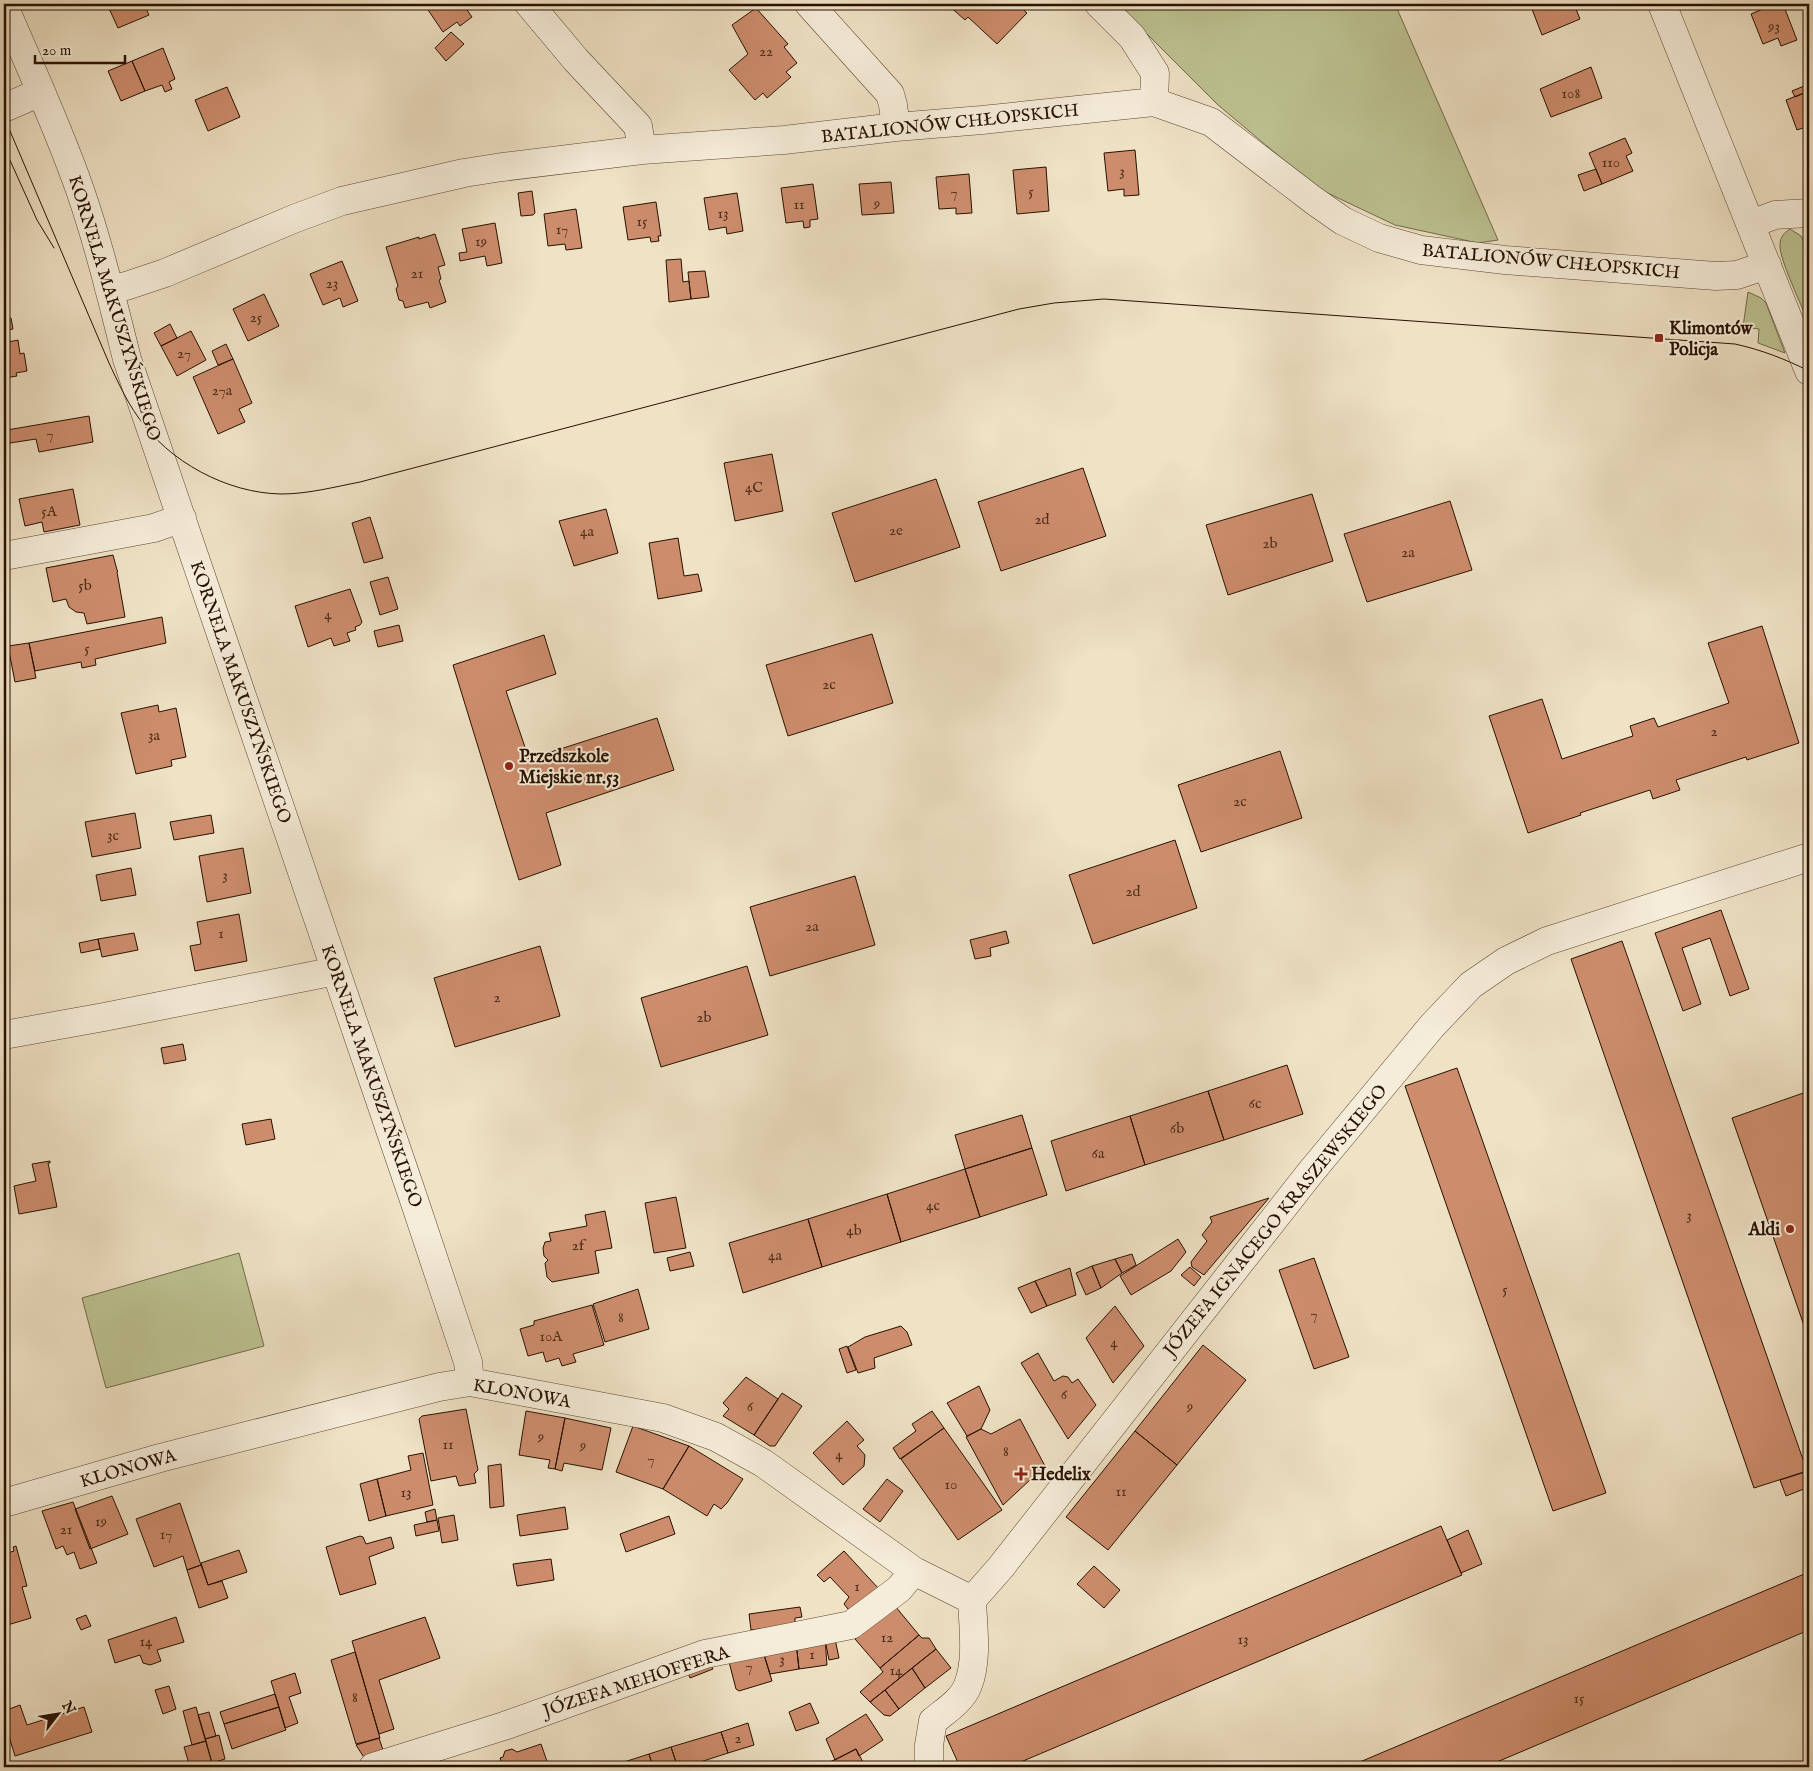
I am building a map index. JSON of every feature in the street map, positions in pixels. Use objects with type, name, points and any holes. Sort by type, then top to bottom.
[{"type":"street","points":[[529,4],[576,60],[638,126],[642,150]]},
{"type":"street","points":[[808,4],[890,94],[896,127]]},
{"type":"street","points":[[1098,4],[1132,37],[1155,73],[1154,102]]},
{"type":"street","points":[[1662,4],[1809,371]]},
{"type":"street","name":"KORNELA MAKUSZYŃSKIEGO","points":[[4,6],[80,188],[127,359],[468,1362],[470,1382]]},
{"type":"street","points":[[4,108],[41,92]]},
{"type":"street","name":"BATALIONÓW CHŁOPSKICH","points":[[109,289],[126,286],[165,273],[296,218],[342,201],[474,171],[642,150],[784,140],[1154,102],[1212,122],[1343,221],[1379,238],[1421,250],[1505,260],[1716,276],[1737,275],[1767,265]]},
{"type":"street","points":[[1751,224],[1775,215],[1809,213]]},
{"type":"street","points":[[4,556],[154,528],[182,518]]},
{"type":"street","name":"JÓZEFA IGNACEGO KRASZEWSKIEGO","points":[[972,1600],[1001,1567],[1310,1173],[1432,1026],[1472,985],[1506,961],[1568,933],[1809,857]]},
{"type":"street","points":[[4,1035],[123,1014],[336,971]]},
{"type":"street","name":"KLONOWA","points":[[4,1502],[160,1458],[439,1387],[470,1382],[663,1418],[716,1437],[763,1463],[914,1571],[972,1600]]},
{"type":"street","name":"JÓZEFA MEHOFFERA","points":[[373,1767],[504,1726],[705,1654],[851,1625],[899,1589],[914,1571]]},
{"type":"street","points":[[928,1767],[933,1721],[954,1705],[968,1686],[973,1660],[972,1600]]},
{"type":"green space","points":[[1117,4],[1395,4],[1498,240],[1478,243],[1395,225],[1317,188],[1218,105]]},
{"type":"green space","points":[[1790,229],[1801,236],[1809,252],[1809,324],[1787,272],[1781,252],[1780,242],[1784,234]]},
{"type":"green space","points":[[1748,292],[1761,298],[1766,303],[1785,353],[1758,343],[1759,329],[1743,327]]},
{"type":"green space","points":[[239,1253],[264,1346],[106,1388],[82,1298]]},
{"type":"building","points":[[107,4],[144,4],[149,15],[118,28]]},
{"type":"building","points":[[424,4],[463,4],[472,17],[460,26],[457,22],[443,32]]},
{"type":"building","points":[[947,4],[1017,4],[1027,13],[997,44],[968,17],[965,20]]},
{"type":"building","points":[[1530,4],[1574,4],[1580,19],[1542,35]]},
{"type":"building","points":[[1775,4],[1783,4],[1797,40],[1781,46],[1778,38],[1763,44],[1751,14]]},
{"type":"building","points":[[756,8],[788,44],[784,47],[797,63],[786,72],[791,77],[767,98],[763,93],[755,100],[729,70],[748,54],[732,25]]},
{"type":"building","points":[[451,32],[464,44],[446,61],[435,48]]},
{"type":"building","points":[[163,48],[175,79],[169,82],[172,89],[165,92],[162,85],[145,91],[132,61]]},
{"type":"building","points":[[132,61],[145,91],[121,101],[108,71]]},
{"type":"building","points":[[1591,67],[1602,98],[1551,117],[1540,89]]},
{"type":"building","points":[[1809,84],[1809,91],[1795,97],[1792,91]]},
{"type":"building","points":[[227,87],[240,117],[208,131],[195,100]]},
{"type":"building","points":[[1809,91],[1809,126],[1797,130],[1786,100]]},
{"type":"building","points":[[1625,138],[1632,153],[1626,156],[1633,171],[1602,184],[1589,153]]},
{"type":"building","points":[[1135,150],[1139,195],[1124,196],[1124,189],[1108,191],[1104,153]]},
{"type":"building","points":[[1046,167],[1049,211],[1017,214],[1013,170]]},
{"type":"building","points":[[1596,169],[1602,184],[1584,191],[1578,175]]},
{"type":"building","points":[[969,174],[972,213],[956,214],[956,208],[939,209],[936,177]]},
{"type":"building","points":[[891,182],[894,213],[862,215],[859,184]]},
{"type":"building","points":[[813,184],[818,219],[810,220],[810,227],[804,228],[803,221],[786,223],[781,188]]},
{"type":"building","points":[[532,191],[535,213],[533,215],[521,216],[518,193]]},
{"type":"building","points":[[737,193],[743,231],[727,234],[726,227],[709,230],[704,198]]},
{"type":"building","points":[[656,202],[661,236],[658,236],[659,241],[651,242],[650,237],[628,240],[623,207]]},
{"type":"building","points":[[576,209],[582,248],[566,250],[565,244],[548,246],[544,214]]},
{"type":"building","points":[[495,223],[502,263],[487,266],[485,256],[460,261],[459,253],[467,252],[462,229]]},
{"type":"building","points":[[435,234],[445,265],[438,267],[441,279],[439,280],[446,302],[430,308],[428,302],[405,308],[403,301],[399,300],[396,289],[398,286],[386,247]]},
{"type":"building","points":[[681,259],[683,282],[689,281],[691,299],[669,302],[666,260]]},
{"type":"building","points":[[342,261],[358,301],[343,307],[340,298],[323,305],[310,274]]},
{"type":"building","points":[[705,271],[709,297],[691,299],[688,272]]},
{"type":"building","points":[[264,294],[279,326],[248,341],[233,309]]},
{"type":"building","points":[[4,304],[6,319],[11,318],[13,329],[8,330],[10,342],[4,343]]},
{"type":"building","points":[[170,324],[177,338],[161,346],[154,333]]},
{"type":"building","points":[[191,331],[206,360],[177,376],[161,346]]},
{"type":"building","points":[[18,340],[20,354],[24,353],[27,371],[16,373],[17,376],[4,378],[4,343]]},
{"type":"building","points":[[226,344],[233,359],[218,365],[212,351]]},
{"type":"building","points":[[233,359],[252,403],[239,409],[245,422],[218,434],[193,377]]},
{"type":"building","points":[[89,416],[93,442],[39,452],[36,439],[10,443],[7,430]]},
{"type":"building","points":[[772,454],[783,511],[735,521],[724,463]]},
{"type":"building","points":[[1083,468],[1106,536],[1001,571],[978,502]]},
{"type":"building","points":[[936,479],[960,547],[855,582],[832,513]]},
{"type":"building","points":[[73,489],[80,525],[44,532],[42,522],[25,526],[19,499]]},
{"type":"building","points":[[1312,494],[1333,561],[1228,595],[1206,525]]},
{"type":"building","points":[[1450,501],[1472,570],[1367,602],[1344,534]]},
{"type":"building","points":[[606,509],[618,553],[574,566],[559,521]]},
{"type":"building","points":[[370,517],[383,558],[364,563],[352,523]]},
{"type":"building","points":[[678,538],[684,576],[698,574],[702,591],[658,599],[649,543]]},
{"type":"building","points":[[113,555],[118,571],[125,617],[87,624],[84,613],[76,612],[69,607],[66,599],[53,602],[46,568]]},
{"type":"building","points":[[388,577],[398,609],[380,615],[370,582]]},
{"type":"building","points":[[350,589],[362,622],[355,627],[356,630],[347,633],[350,641],[334,646],[331,638],[308,647],[295,606]]},
{"type":"building","points":[[162,617],[166,643],[95,659],[96,665],[82,668],[81,662],[35,671],[29,643]]},
{"type":"building","points":[[399,625],[403,641],[378,647],[374,631]]},
{"type":"building","points":[[1762,626],[1799,743],[1747,760],[1746,757],[1676,780],[1680,790],[1653,799],[1650,790],[1580,813],[1581,815],[1528,833],[1489,716],[1542,699],[1562,759],[1633,736],[1630,726],[1654,718],[1658,727],[1729,703],[1708,643]]},
{"type":"building","points":[[872,634],[893,703],[788,736],[766,665]]},
{"type":"building","points":[[544,635],[556,674],[506,691],[529,759],[657,718],[674,770],[546,813],[561,865],[519,880],[453,665]]},
{"type":"building","points":[[29,643],[36,678],[15,682],[8,646]]},
{"type":"building","points":[[158,705],[159,712],[176,708],[186,757],[171,760],[172,766],[136,774],[121,713]]},
{"type":"building","points":[[1280,751],[1302,818],[1201,852],[1178,785]]},
{"type":"building","points":[[135,813],[141,848],[92,857],[85,822]]},
{"type":"building","points":[[211,815],[214,833],[174,840],[170,822]]},
{"type":"building","points":[[1175,840],[1197,908],[1093,944],[1069,875]]},
{"type":"building","points":[[243,848],[251,893],[207,902],[199,856]]},
{"type":"building","points":[[131,868],[136,895],[101,901],[96,875]]},
{"type":"building","points":[[855,876],[875,945],[770,976],[750,907]]},
{"type":"building","points":[[1721,910],[1749,989],[1730,996],[1710,938],[1682,948],[1701,1004],[1683,1011],[1655,933]]},
{"type":"building","points":[[239,914],[247,961],[195,971],[190,946],[201,944],[197,922]]},
{"type":"building","points":[[1006,931],[1009,943],[990,948],[991,956],[975,959],[970,940]]},
{"type":"building","points":[[134,933],[138,950],[102,957],[98,939]]},
{"type":"building","points":[[98,939],[100,949],[81,953],[79,943]]},
{"type":"building","points":[[1622,941],[1807,1471],[1754,1488],[1571,959]]},
{"type":"building","points":[[540,946],[560,1016],[455,1047],[434,978]]},
{"type":"building","points":[[747,966],[768,1035],[661,1067],[641,998]]},
{"type":"building","points":[[183,1044],[186,1060],[164,1064],[161,1048]]},
{"type":"building","points":[[1287,1065],[1303,1114],[1224,1140],[1208,1091]]},
{"type":"building","points":[[1457,1068],[1606,1493],[1553,1511],[1405,1086]]},
{"type":"building","points":[[1208,1091],[1224,1140],[1145,1165],[1130,1116]]},
{"type":"building","name":"Aldi","points":[[1809,1091],[1809,1340],[1732,1118]]},
{"type":"building","points":[[1022,1115],[1032,1148],[965,1169],[955,1135]]},
{"type":"building","points":[[1130,1116],[1145,1165],[1066,1191],[1051,1141]]},
{"type":"building","points":[[271,1119],[275,1139],[246,1145],[242,1124]]},
{"type":"building","points":[[1032,1148],[1047,1195],[980,1217],[965,1169]]},
{"type":"building","points":[[50,1161],[48,1163],[57,1207],[19,1214],[14,1186],[36,1181],[32,1164]]},
{"type":"building","points":[[965,1169],[980,1217],[901,1242],[887,1194]]},
{"type":"building","points":[[887,1194],[901,1242],[822,1267],[808,1219]]},
{"type":"building","points":[[676,1197],[686,1248],[654,1253],[645,1203]]},
{"type":"building","points":[[1269,1198],[1204,1275],[1192,1267],[1191,1262],[1207,1241],[1202,1235],[1212,1222],[1210,1217]]},
{"type":"building","points":[[605,1211],[612,1248],[595,1251],[599,1273],[552,1282],[547,1277],[545,1263],[548,1260],[544,1256],[543,1248],[545,1242],[551,1241],[549,1233],[587,1226],[585,1215]]},
{"type":"building","points":[[808,1219],[822,1267],[743,1293],[729,1243]]},
{"type":"building","points":[[1178,1239],[1186,1252],[1171,1271],[1131,1295],[1120,1276]]},
{"type":"building","points":[[690,1252],[694,1266],[670,1271],[667,1258]]},
{"type":"building","points":[[1132,1254],[1136,1265],[1122,1273],[1115,1259]]},
{"type":"building","points":[[1314,1258],[1349,1357],[1314,1369],[1279,1270]]},
{"type":"building","points":[[1115,1259],[1122,1273],[1101,1288],[1092,1266]]},
{"type":"building","points":[[1092,1266],[1101,1288],[1086,1295],[1076,1273]]},
{"type":"building","points":[[1190,1267],[1201,1277],[1194,1286],[1181,1275]]},
{"type":"building","points":[[1070,1268],[1076,1295],[1047,1306],[1035,1281]]},
{"type":"building","points":[[1035,1281],[1047,1306],[1031,1313],[1018,1288]]},
{"type":"building","points":[[638,1289],[649,1329],[605,1342],[593,1304]]},
{"type":"building","points":[[592,1305],[604,1345],[573,1354],[576,1362],[562,1366],[559,1358],[546,1362],[543,1352],[528,1356],[520,1329],[534,1325],[534,1321]]},
{"type":"building","points":[[1115,1306],[1144,1346],[1113,1383],[1086,1338]]},
{"type":"building","points":[[901,1326],[907,1332],[912,1345],[874,1358],[875,1368],[858,1373],[848,1347],[865,1337]]},
{"type":"building","points":[[1203,1345],[1246,1380],[1177,1465],[1135,1431]]},
{"type":"building","points":[[847,1346],[856,1370],[847,1373],[839,1349]]},
{"type":"building","points":[[1038,1353],[1054,1381],[1063,1376],[1068,1377],[1072,1383],[1078,1379],[1096,1405],[1068,1439],[1021,1363]]},
{"type":"building","points":[[746,1377],[778,1399],[754,1435],[723,1416],[729,1409],[723,1403]]},
{"type":"building","points":[[979,1386],[990,1410],[981,1429],[967,1436],[947,1403]]},
{"type":"building","points":[[782,1393],[802,1406],[775,1446],[770,1446],[754,1435]]},
{"type":"building","points":[[466,1409],[478,1470],[474,1474],[476,1483],[459,1486],[456,1476],[431,1481],[419,1419],[422,1416]]},
{"type":"building","points":[[526,1411],[565,1418],[555,1469],[548,1468],[550,1460],[519,1455]]},
{"type":"building","points":[[932,1411],[944,1428],[900,1459],[893,1448],[916,1431],[912,1424]]},
{"type":"building","points":[[565,1418],[611,1428],[602,1470],[564,1463],[562,1471],[555,1469]]},
{"type":"building","points":[[1020,1419],[1045,1466],[1003,1505],[966,1437],[981,1429],[991,1434]]},
{"type":"building","points":[[847,1421],[864,1440],[857,1446],[865,1455],[864,1466],[843,1485],[813,1453]]},
{"type":"building","points":[[633,1426],[689,1446],[663,1489],[616,1472]]},
{"type":"building","points":[[944,1428],[1002,1510],[958,1540],[901,1459]]},
{"type":"building","points":[[1135,1431],[1177,1465],[1108,1550],[1066,1517]]},
{"type":"building","points":[[689,1446],[743,1479],[727,1503],[721,1509],[714,1504],[707,1516],[663,1489]]},
{"type":"building","points":[[423,1453],[433,1505],[386,1516],[377,1479],[411,1470],[408,1456]]},
{"type":"building","points":[[501,1464],[504,1506],[490,1508],[488,1466]]},
{"type":"building","points":[[1805,1472],[1809,1487],[1786,1496],[1780,1480]]},
{"type":"building","points":[[377,1479],[386,1516],[369,1521],[360,1484]]},
{"type":"building","points":[[887,1479],[903,1491],[880,1522],[863,1509]]},
{"type":"building","points":[[112,1496],[128,1534],[90,1549],[75,1509]]},
{"type":"building","points":[[73,1502],[97,1563],[80,1569],[74,1552],[67,1555],[63,1546],[56,1549],[42,1511]]},
{"type":"building","points":[[180,1503],[201,1565],[187,1570],[183,1556],[154,1567],[136,1519]]},
{"type":"building","points":[[565,1507],[568,1529],[520,1536],[517,1515]]},
{"type":"building","points":[[435,1509],[437,1520],[427,1522],[425,1512]]},
{"type":"building","points":[[454,1515],[458,1540],[442,1543],[438,1518]]},
{"type":"building","points":[[669,1516],[675,1534],[626,1552],[620,1534]]},
{"type":"building","points":[[437,1520],[439,1531],[416,1536],[414,1525]]},
{"type":"building","points":[[1441,1526],[1462,1575],[1009,1767],[960,1767],[946,1736]]},
{"type":"building","points":[[1468,1530],[1482,1564],[1461,1573],[1447,1540]]},
{"type":"building","points":[[360,1536],[363,1537],[366,1544],[391,1537],[394,1548],[369,1557],[376,1584],[340,1595],[326,1547]]},
{"type":"building","points":[[16,1546],[27,1586],[22,1587],[31,1618],[4,1626],[4,1554],[14,1551],[13,1547]]},
{"type":"building","points":[[239,1550],[247,1572],[208,1585],[201,1563]]},
{"type":"building","points":[[844,1551],[879,1589],[853,1615],[844,1604],[849,1597],[830,1577],[824,1582],[817,1575]]},
{"type":"building","points":[[551,1559],[554,1580],[517,1586],[513,1564]]},
{"type":"building","points":[[201,1565],[208,1585],[222,1581],[228,1598],[199,1608],[187,1570]]},
{"type":"building","points":[[1094,1566],[1120,1590],[1104,1608],[1077,1584]]},
{"type":"building","points":[[1809,1572],[1809,1630],[1485,1767],[1348,1767]]},
{"type":"building","points":[[895,1606],[919,1635],[880,1668],[855,1639]]},
{"type":"building","points":[[800,1607],[802,1617],[795,1618],[795,1625],[751,1630],[749,1614]]},
{"type":"building","points":[[86,1615],[91,1626],[81,1630],[76,1619]]},
{"type":"building","points":[[176,1617],[184,1642],[157,1650],[161,1661],[150,1665],[143,1663],[140,1655],[115,1663],[108,1640]]},
{"type":"building","points":[[425,1617],[440,1658],[379,1680],[394,1729],[379,1734],[352,1641]]},
{"type":"building","points":[[919,1635],[922,1638],[929,1638],[936,1649],[870,1702],[860,1692],[883,1672],[880,1668]]},
{"type":"building","points":[[825,1637],[827,1665],[799,1669],[796,1642]]},
{"type":"building","points":[[835,1639],[839,1658],[829,1660],[825,1640]]},
{"type":"building","points":[[796,1642],[799,1669],[770,1674],[762,1648]]},
{"type":"building","points":[[762,1648],[772,1681],[739,1691],[736,1689],[728,1658]]},
{"type":"building","points":[[936,1649],[951,1668],[925,1688],[912,1668]]},
{"type":"building","points":[[355,1652],[380,1738],[356,1744],[331,1660]]},
{"type":"building","points":[[709,1662],[713,1669],[690,1678],[687,1670]]},
{"type":"building","points":[[912,1668],[925,1688],[899,1709],[885,1690]]},
{"type":"building","points":[[295,1673],[301,1693],[289,1697],[298,1723],[285,1728],[271,1681]]},
{"type":"building","points":[[169,1686],[176,1709],[163,1714],[155,1690]]},
{"type":"building","points":[[885,1690],[899,1709],[890,1716],[884,1715],[870,1702]]},
{"type":"building","points":[[275,1694],[279,1707],[224,1724],[220,1712]]},
{"type":"building","points":[[810,1703],[819,1723],[796,1731],[789,1712]]},
{"type":"building","points":[[20,1705],[27,1725],[84,1707],[92,1732],[15,1756],[4,1720],[4,1711]]},
{"type":"building","points":[[196,1707],[206,1741],[192,1745],[183,1711]]},
{"type":"building","points":[[279,1707],[286,1730],[232,1749],[224,1724]]},
{"type":"building","points":[[209,1712],[216,1736],[205,1739],[198,1715]]},
{"type":"building","points":[[866,1714],[883,1740],[859,1756],[856,1749],[835,1760],[826,1739]]},
{"type":"building","points":[[748,1723],[754,1745],[728,1753],[721,1732]]},
{"type":"building","points":[[721,1732],[728,1753],[688,1766],[687,1762],[682,1764],[680,1761],[676,1762],[671,1747]]},
{"type":"building","points":[[219,1735],[225,1759],[212,1763],[205,1739]]},
{"type":"building","points":[[379,1738],[384,1753],[365,1759],[356,1745]]},
{"type":"building","points":[[206,1741],[213,1767],[190,1767],[184,1747]]},
{"type":"building","points":[[541,1744],[549,1767],[503,1767],[500,1758],[503,1757],[505,1751],[512,1749],[517,1752]]},
{"type":"building","points":[[671,1747],[676,1762],[670,1764],[671,1767],[653,1767],[649,1754]]},
{"type":"building","points":[[856,1749],[864,1767],[820,1767]]},
{"type":"building","points":[[649,1754],[653,1767],[625,1767],[624,1762]]},
{"type":"tram line","points":[[4,117],[109,363],[138,417],[166,448],[201,472],[240,488],[261,492],[301,493],[360,482],[1019,309],[1054,303],[1104,299],[1735,344],[1773,355],[1809,371]]},
{"type":"tram line","points":[[4,147],[37,220],[54,248]]},
{"type":"place","name":"Klimontów Policja","points":[[1659,338]]},
{"type":"place","name":"Przedszkole Miejskie nr.53","points":[[509,766]]},
{"type":"place","name":"Aldi","points":[[1790,1229]]},
{"type":"place","name":"Hedelix","points":[[1021,1474]]}]
